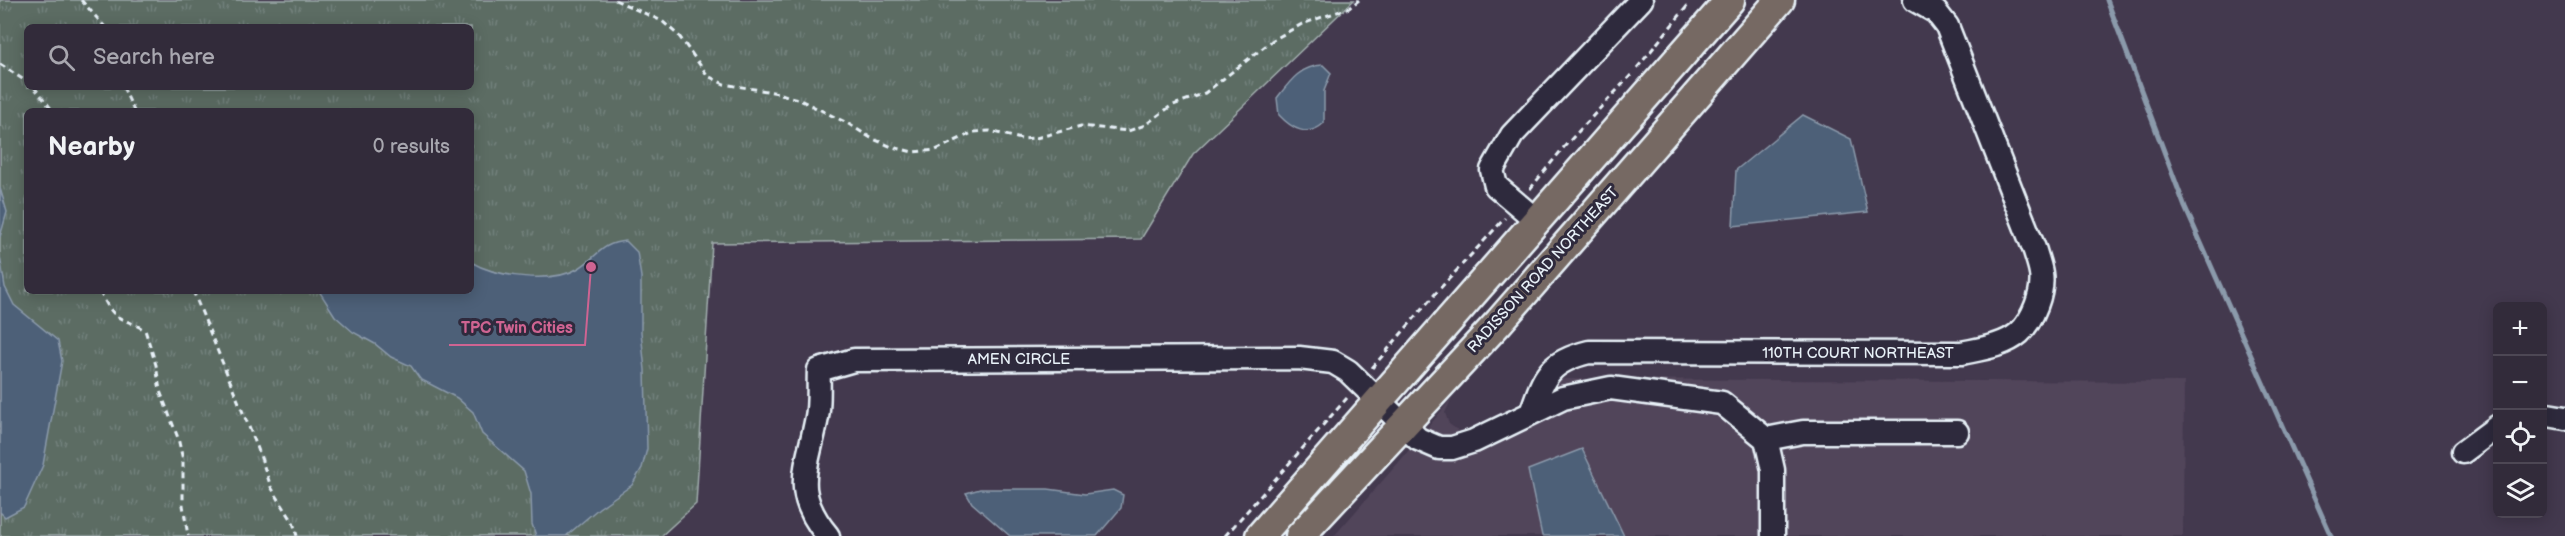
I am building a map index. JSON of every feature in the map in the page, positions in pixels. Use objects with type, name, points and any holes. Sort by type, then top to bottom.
[{"type":"main road","name":"RADISSON ROAD NORTHEAST","points":[[1300,536],[1499,322],[1780,0]]},
{"type":"main road","points":[[1260,536],[1536,220],[1712,4]]},
{"type":"street","points":[[1536,220],[1496,186],[1492,170],[1512,135],[1641,0]]},
{"type":"street","name":"110TH COURT NORTHEAST","points":[[1531,413],[1542,381],[1556,365],[1570,357],[1589,352],[1962,353],[1994,346],[2018,333],[2029,318],[2039,297],[2042,275],[2035,251],[1947,26],[1936,12],[1915,0]]},
{"type":"street","name":"AMEN CIRCLE","points":[[828,536],[815,521],[806,496],[804,471],[818,415],[819,370],[854,360],[1319,359],[1333,362],[1348,371],[1380,401]]},
{"type":"street","points":[[1380,401],[1418,439],[1439,448],[1452,448],[1474,441],[1563,398],[1611,388],[1722,403],[1766,439],[1773,470],[1773,536]]},
{"type":"street","points":[[2547,415],[2565,418]]},
{"type":"street","points":[[2463,452],[2493,430]]},
{"type":"street","points":[[1766,439],[1803,432],[1957,432]]},
{"type":"path","points":[[81,0],[102,24]]},
{"type":"path","points":[[615,0],[662,21],[679,36],[708,76],[724,84],[778,93],[800,100],[847,123],[871,138],[892,147],[914,152],[936,150],[974,132],[990,131],[1021,139],[1036,138],[1081,126],[1128,131],[1145,125],[1171,106],[1205,93],[1273,40],[1302,24],[1349,8],[1359,0]]},
{"type":"path","points":[[1528,192],[1564,147],[1634,72],[1712,4]]},
{"type":"path","points":[[0,64],[24,80]]},
{"type":"path","points":[[36,90],[50,108]]},
{"type":"path","points":[[124,90],[133,108]]},
{"type":"path","points":[[1377,363],[1435,294],[1508,215]]},
{"type":"path","points":[[102,294],[113,314],[122,321],[145,330],[150,344],[160,391],[178,438],[183,460],[183,505],[188,536]]},
{"type":"path","points":[[195,294],[258,448],[271,488],[293,522],[297,536]]},
{"type":"path","points":[[1225,536],[1345,401]]},
{"type":"shaded area","points":[[1557,379],[2184,382],[2183,536],[1334,536],[1452,398],[1445,413],[1449,424],[1459,431],[1470,430],[1552,391]]},
{"type":"green space","points":[[0,0],[1354,0],[1193,154],[1141,239],[712,243],[696,504],[661,536],[0,536]]},
{"type":"water","points":[[1323,65],[1331,73],[1324,91],[1324,123],[1312,130],[1300,130],[1279,115],[1277,98],[1291,80],[1302,71]]},
{"type":"water","points":[[1803,115],[1851,139],[1868,212],[1733,226],[1736,170]]},
{"type":"water","points":[[0,188],[7,212],[0,237]]},
{"type":"water","points":[[626,241],[637,252],[641,277],[641,332],[645,370],[647,449],[642,468],[632,485],[599,508],[566,536],[536,536],[532,524],[531,494],[524,471],[482,434],[473,412],[457,398],[420,379],[411,366],[391,357],[375,344],[353,332],[335,316],[321,294],[474,294],[474,263],[509,275],[555,276],[579,268],[600,251],[618,242]]},
{"type":"water","points":[[0,256],[5,287],[14,305],[58,341],[62,361],[43,465],[24,507],[5,517],[0,512]]},
{"type":"water","points":[[1582,449],[1624,536],[1542,536],[1528,470]]},
{"type":"water","points":[[980,489],[1048,489],[1085,494],[1113,490],[1123,495],[1121,508],[1097,536],[1010,536],[972,503],[966,493]]},
{"type":"waterway","points":[[2107,0],[2185,207],[2331,536]]},
{"type":"place","name":"TPC Twin Cities","points":[[591,267]]}]
